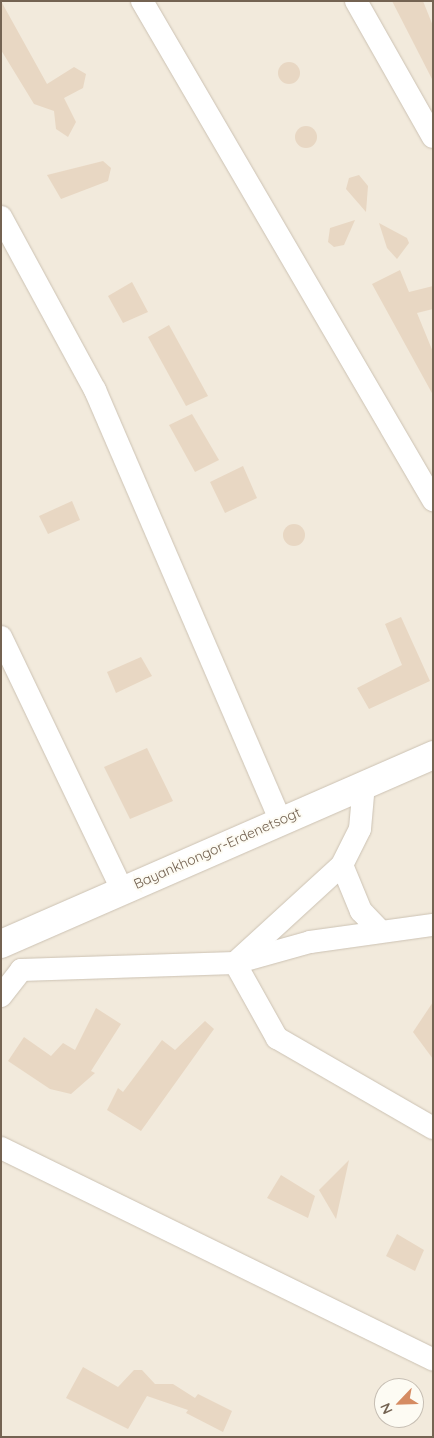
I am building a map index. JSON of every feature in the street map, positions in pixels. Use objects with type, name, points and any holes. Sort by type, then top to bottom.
[{"type":"street","points":[[142,1],[433,500]]},
{"type":"street","points":[[356,1],[433,137]]},
{"type":"street","points":[[1,217],[95,390],[280,820]]},
{"type":"street","points":[[1,637],[122,890]]},
{"type":"street","name":"Bayankhongor-Erdenetsogt","points":[[1,944],[433,754]]},
{"type":"street","points":[[235,963],[342,865],[360,829],[364,784]]},
{"type":"street","points":[[342,865],[361,911],[380,931]]},
{"type":"street","points":[[1,996],[21,970],[235,963],[310,942],[433,925]]},
{"type":"street","points":[[235,963],[277,1038],[433,1128]]},
{"type":"street","points":[[1,1148],[433,1360]]},
{"type":"shaded area","points":[[1,1],[433,1],[433,1437],[1,1437]]},
{"type":"building","points":[[1,1],[47,84],[74,67],[86,74],[83,88],[64,98],[76,122],[68,137],[56,129],[54,111],[34,104],[1,50]]},
{"type":"building","points":[[392,1],[423,1],[433,26],[433,81]]},
{"type":"building","points":[[289,62],[297,65],[300,73],[297,81],[289,84],[281,81],[278,73],[281,65]]},
{"type":"building","points":[[306,126],[314,129],[317,137],[314,145],[306,148],[298,145],[295,137],[298,129]]},
{"type":"building","points":[[103,161],[111,168],[108,181],[61,199],[47,175]]},
{"type":"building","points":[[359,175],[368,186],[366,212],[346,189],[349,178]]},
{"type":"building","points":[[355,220],[344,245],[334,247],[328,242],[330,228]]},
{"type":"building","points":[[379,223],[407,238],[409,243],[397,259],[387,248]]},
{"type":"building","points":[[400,270],[409,292],[433,286],[433,309],[417,313],[433,352],[433,395],[372,284]]},
{"type":"building","points":[[132,282],[148,312],[123,323],[108,296]]},
{"type":"building","points":[[169,325],[208,396],[186,406],[148,337]]},
{"type":"building","points":[[192,414],[219,460],[195,472],[169,425]]},
{"type":"building","points":[[243,466],[257,498],[225,513],[210,482]]},
{"type":"building","points":[[72,501],[80,520],[48,534],[39,516]]},
{"type":"building","points":[[294,524],[302,527],[305,535],[302,543],[294,546],[286,543],[283,535],[286,527]]},
{"type":"building","points":[[401,617],[430,681],[369,709],[357,688],[402,665],[385,624]]},
{"type":"building","points":[[141,657],[152,676],[116,693],[107,672]]},
{"type":"building","points":[[147,748],[173,801],[130,819],[104,767]]},
{"type":"building","points":[[433,1002],[433,1059],[413,1032]]},
{"type":"building","points":[[96,1008],[121,1024],[91,1071],[95,1073],[71,1094],[50,1089],[8,1061],[24,1037],[51,1056],[63,1043],[75,1050]]},
{"type":"building","points":[[205,1021],[214,1029],[141,1131],[107,1110],[118,1088],[123,1092],[162,1040],[175,1050]]},
{"type":"building","points":[[349,1160],[336,1219],[319,1190]]},
{"type":"building","points":[[281,1175],[315,1196],[308,1218],[267,1198]]},
{"type":"building","points":[[397,1234],[424,1250],[415,1271],[386,1256]]},
{"type":"building","points":[[83,1367],[118,1387],[134,1370],[142,1370],[155,1384],[173,1384],[195,1398],[198,1394],[232,1411],[223,1432],[186,1413],[188,1410],[147,1396],[128,1429],[66,1398]]}]
